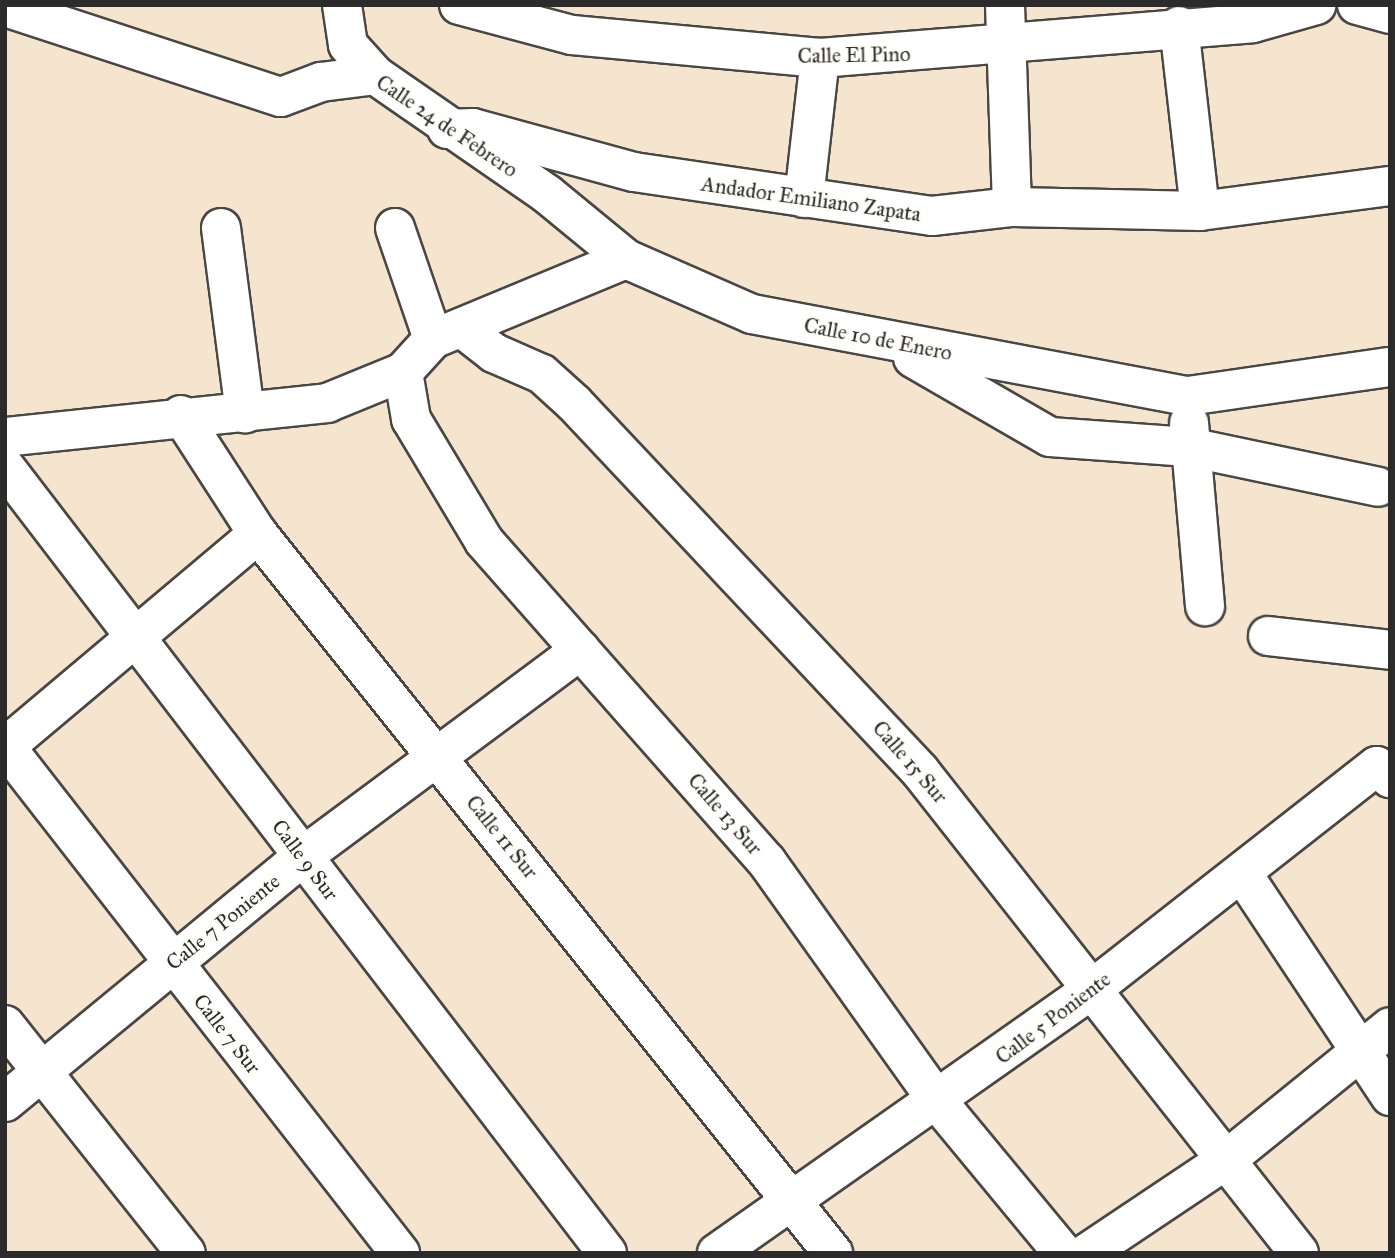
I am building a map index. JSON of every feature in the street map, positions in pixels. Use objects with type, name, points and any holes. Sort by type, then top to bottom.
[{"type":"street","points":[[342,5],[348,45],[374,75]]},
{"type":"street","name":"Calle El Pino","points":[[459,5],[572,35],[820,58],[1008,45],[1179,26],[1254,14]]},
{"type":"street","points":[[1005,5],[1012,206]]},
{"type":"street","points":[[1254,14],[1316,5]]},
{"type":"street","name":"Calle 24 de Febrero","points":[[5,7],[281,97],[321,82],[374,75],[447,129],[537,186],[626,259]]},
{"type":"street","points":[[1179,26],[1200,211]]},
{"type":"street","points":[[804,198],[820,58]]},
{"type":"street","name":"Andador Emiliano Zapata","points":[[447,129],[473,128],[634,172],[932,216],[1012,206],[1200,211],[1390,186]]},
{"type":"street","points":[[221,228],[245,413]]},
{"type":"street","points":[[395,228],[447,334]]},
{"type":"street","points":[[5,438],[181,415],[245,413],[327,403],[404,372],[447,334],[626,259]]},
{"type":"street","name":"Calle 10 de Enero","points":[[626,259],[752,314],[883,342],[1188,396],[1390,367]]},
{"type":"street","name":"Calle 15 Sur","points":[[447,334],[542,374],[715,545],[920,771],[1299,1253]]},
{"type":"street","points":[[883,342],[1049,437],[1189,447],[1378,486]]},
{"type":"street","name":"Calle 13 Sur","points":[[404,372],[411,419],[478,530],[767,862],[939,1102],[1063,1253]]},
{"type":"street","points":[[1188,396],[1189,447],[1205,606]]},
{"type":"street","name":"Calle 11 Sur","points":[[181,415],[258,534],[794,1200],[833,1253]]},
{"type":"street","name":"Calle 9 Sur","points":[[5,467],[607,1253]]},
{"type":"street","points":[[5,747],[136,641],[258,534]]},
{"type":"street","points":[[1268,636],[1390,650]]},
{"type":"street","name":"Calle 7 Poniente","points":[[5,1102],[302,857],[435,754],[581,650]]},
{"type":"street","name":"Calle 7 Sur","points":[[5,747],[171,964],[400,1253]]},
{"type":"street","name":"Calle 5 Poniente","points":[[718,1253],[939,1102],[1091,990],[1242,873],[1383,772]]},
{"type":"street","points":[[1242,873],[1390,1096]]},
{"type":"street","points":[[5,1025],[186,1253]]},
{"type":"street","points":[[1087,1253],[1226,1160],[1390,1027]]}]
